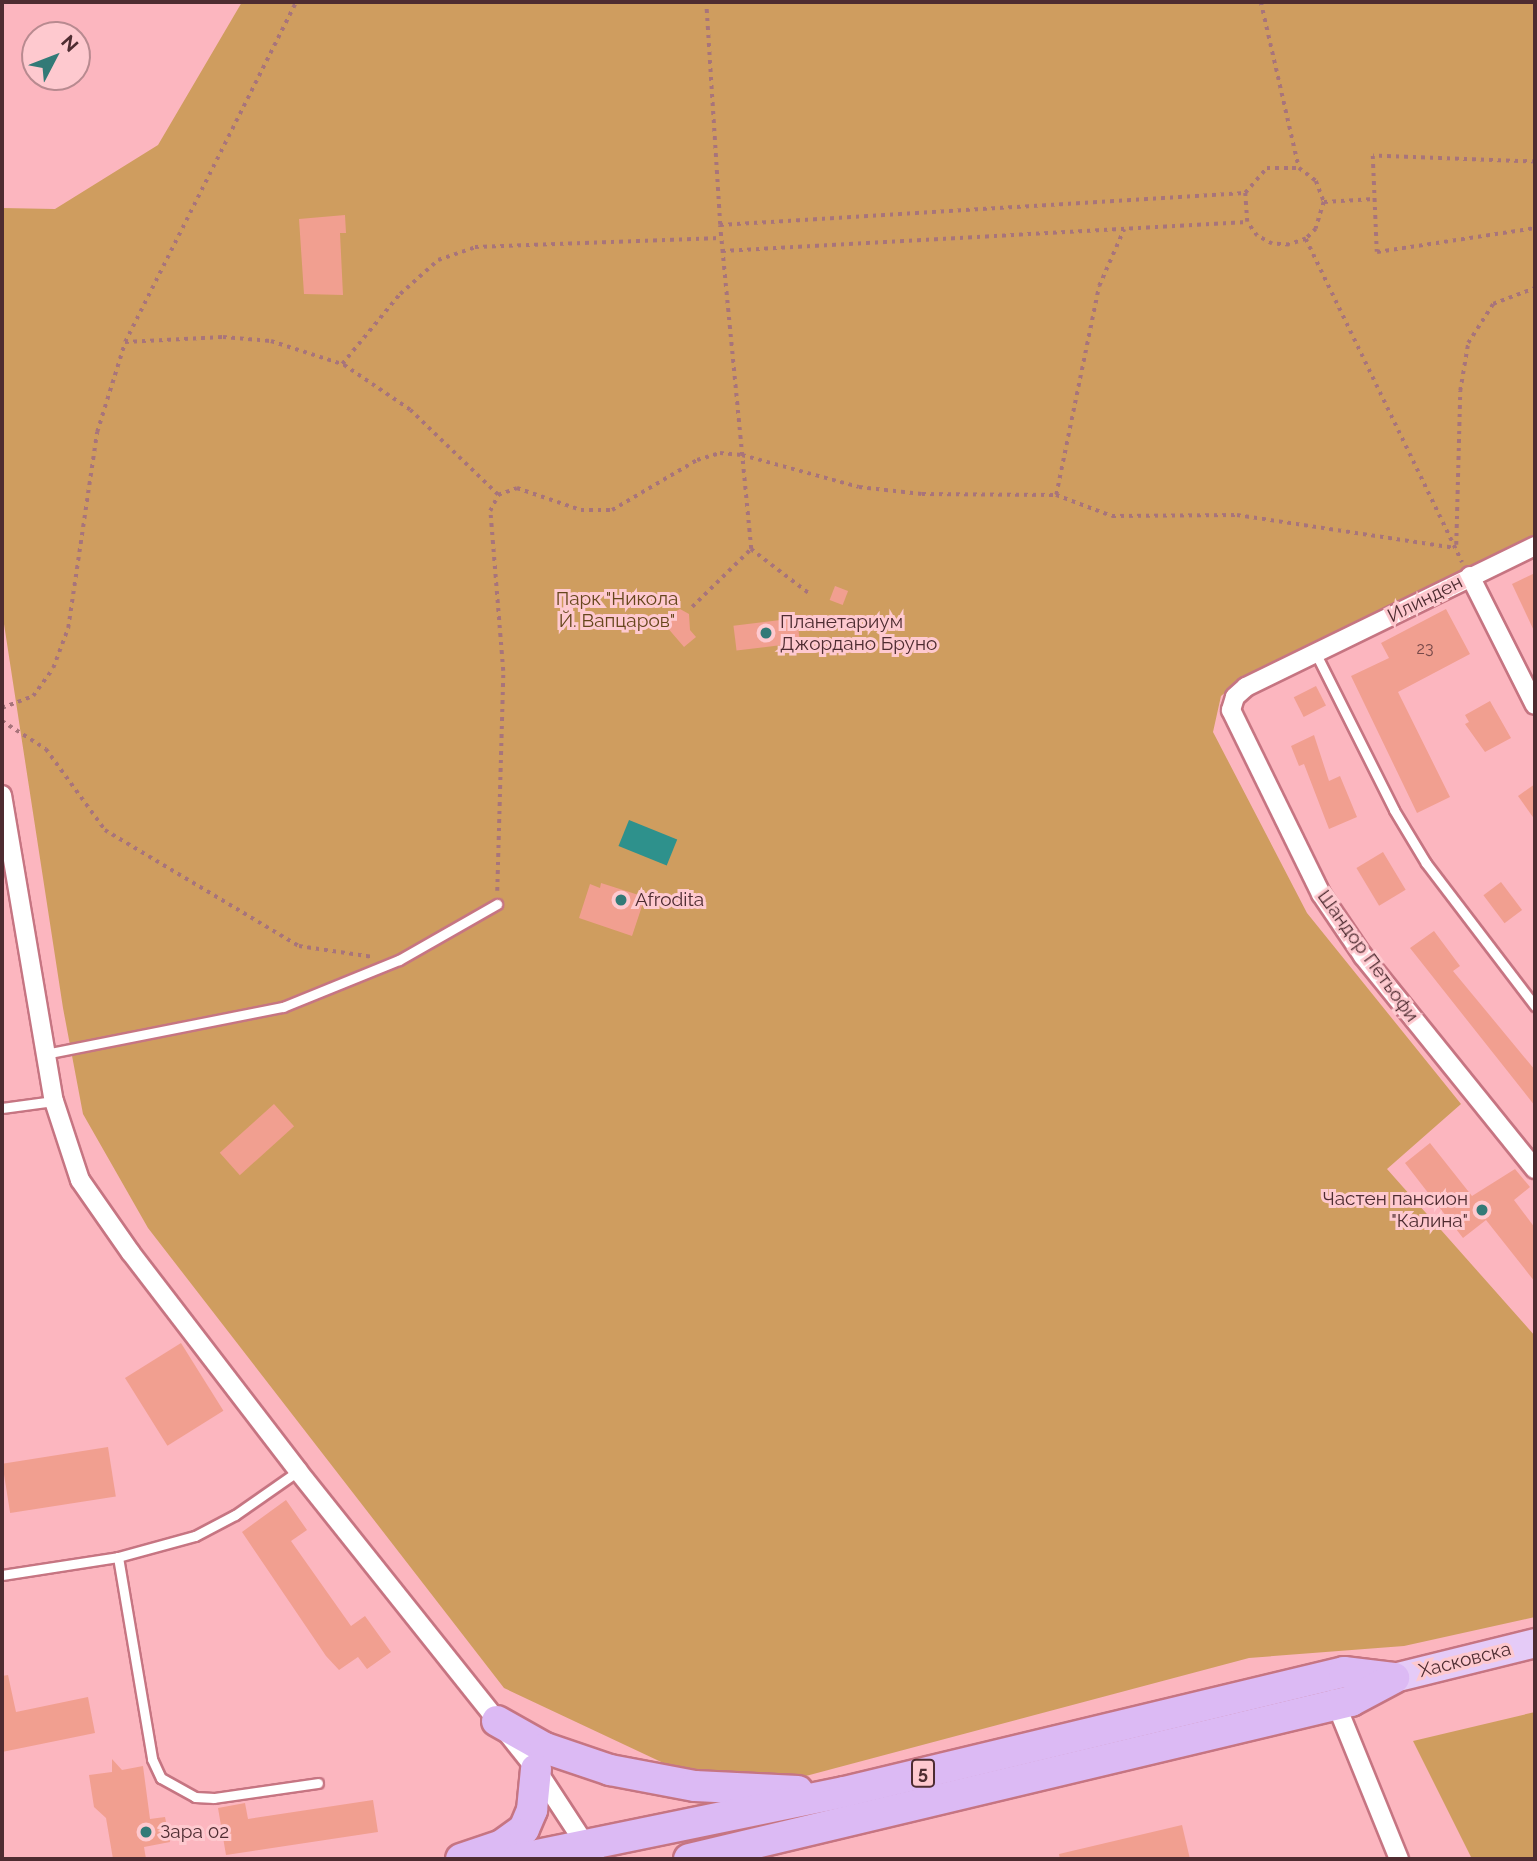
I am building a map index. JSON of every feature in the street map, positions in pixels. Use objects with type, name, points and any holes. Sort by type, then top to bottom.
[{"type":"highway","name":"5","points":[[518,1859],[592,1853],[1325,1676],[1345,1672],[1394,1678]]},
{"type":"highway","name":"5","points":[[690,1859],[1336,1705],[1394,1678]]},
{"type":"highway","points":[[497,1721],[545,1748],[652,1780],[844,1792]]},
{"type":"highway","points":[[461,1859],[502,1845],[524,1829],[532,1810],[536,1769]]},
{"type":"main road","name":"Хасковска","points":[[1394,1678],[1535,1643]]},
{"type":"street","name":"Илинден","points":[[1234,721],[1231,710],[1235,696],[1246,687],[1535,546]]},
{"type":"street","points":[[1470,576],[1535,705]]},
{"type":"street","name":"Шандор Петьофи","points":[[1234,721],[1321,894],[1363,956],[1535,1168]]},
{"type":"street","points":[[2,794],[44,1054],[54,1101],[80,1180],[298,1471],[536,1769],[592,1853]]},
{"type":"street","points":[[1325,1676],[1399,1859]]},
{"type":"lane","points":[[1316,654],[1394,810],[1426,863],[1535,1006]]},
{"type":"lane","points":[[44,1054],[283,1007],[399,960],[497,904]]},
{"type":"lane","points":[[2,1108],[54,1101]]},
{"type":"lane","points":[[2,1575],[118,1557],[195,1536],[235,1516],[298,1471]]},
{"type":"lane","points":[[118,1557],[152,1759],[161,1778],[195,1797],[214,1798],[318,1783]]},
{"type":"path","points":[[2,708],[33,696],[53,668],[68,628],[97,432],[125,342],[296,2]]},
{"type":"path","points":[[706,2],[722,251],[751,549],[810,594]]},
{"type":"path","points":[[1261,2],[1299,168]]},
{"type":"path","points":[[1535,162],[1373,156],[1377,252],[1535,228]]},
{"type":"path","points":[[720,225],[1245,192],[1267,168],[1299,168],[1316,181],[1324,202],[1316,229],[1306,239],[1289,245],[1272,244],[1257,236],[1247,222],[1245,192]]},
{"type":"path","points":[[1324,202],[1374,199]]},
{"type":"path","points":[[722,251],[1247,222]]},
{"type":"path","points":[[1056,495],[1100,286],[1124,229]]},
{"type":"path","points":[[342,364],[400,294],[429,269],[475,247],[721,238]]},
{"type":"path","points":[[1306,239],[1456,548]]},
{"type":"path","points":[[1456,548],[1460,391],[1468,343],[1493,304],[1535,288]]},
{"type":"path","points":[[125,342],[223,337],[271,341],[342,364],[410,410],[498,495]]},
{"type":"path","points":[[497,904],[503,671],[490,511],[498,495],[517,488],[581,510],[612,510],[698,460],[720,453],[742,454],[859,487],[922,494],[1056,495],[1112,516],[1237,515],[1456,548]]},
{"type":"path","points":[[692,607],[751,549]]},
{"type":"path","points":[[2,721],[46,749],[105,830],[299,946],[399,960]]},
{"type":"green space","name":"Парк \"Никола Й. Вапцаров\"","points":[[242,2],[1535,2],[1535,534],[1244,677],[1221,696],[1213,732],[1307,913],[1461,1104],[1387,1169],[1535,1336],[1535,1617],[1404,1646],[1249,1658],[802,1777],[674,1768],[504,1688],[148,1228],[83,1114],[63,1008],[2,611],[2,208],[55,209],[158,145]]},
{"type":"green space","points":[[1535,1712],[1535,1859],[1472,1859],[1413,1741]]},
{"type":"water","points":[[629,820],[677,839],[667,865],[619,846]]},
{"type":"building","points":[[345,215],[346,233],[340,233],[343,295],[304,294],[299,219]]},
{"type":"building","points":[[1535,573],[1535,633],[1512,584]]},
{"type":"building","points":[[835,586],[848,591],[843,605],[830,600]]},
{"type":"building","points":[[680,609],[689,614],[690,630],[696,637],[684,647],[666,626],[667,616]]},
{"type":"building","points":[[1446,609],[1470,654],[1398,692],[1450,797],[1417,813],[1351,676],[1389,658],[1381,643]]},
{"type":"building","name":"Планетариум Джордано Бруно","points":[[797,618],[800,643],[737,651],[733,626]]},
{"type":"building","points":[[1316,686],[1326,706],[1304,717],[1294,697]]},
{"type":"building","points":[[1490,701],[1511,738],[1485,752],[1465,724],[1469,722],[1465,715]]},
{"type":"building","points":[[1314,735],[1329,781],[1340,776],[1357,817],[1329,829],[1304,764],[1299,766],[1291,746]]},
{"type":"building","points":[[1535,784],[1535,820],[1518,796]]},
{"type":"building","points":[[1383,852],[1406,890],[1379,906],[1356,868]]},
{"type":"building","points":[[1501,882],[1522,910],[1504,923],[1483,895]]},
{"type":"building","points":[[601,883],[645,897],[632,936],[579,918],[590,884],[600,888]]},
{"type":"building","points":[[1434,931],[1460,966],[1453,971],[1535,1070],[1535,1106],[1410,948]]},
{"type":"building","points":[[274,1104],[294,1126],[240,1175],[220,1153]]},
{"type":"building","name":"Частен пансион \"Калина\"","points":[[1430,1143],[1472,1196],[1515,1169],[1530,1187],[1514,1200],[1535,1228],[1535,1282],[1486,1220],[1463,1238],[1405,1163]]},
{"type":"building","points":[[181,1343],[223,1411],[167,1446],[125,1378]]},
{"type":"building","points":[[108,1447],[116,1496],[10,1513],[2,1464]]},
{"type":"building","points":[[286,1500],[307,1530],[291,1541],[351,1626],[365,1616],[391,1652],[367,1669],[358,1657],[339,1670],[326,1656],[242,1532]]},
{"type":"building","points":[[8,1675],[16,1712],[88,1697],[95,1733],[2,1752],[2,1676]]},
{"type":"building","points":[[112,1759],[122,1770],[143,1766],[150,1819],[165,1817],[170,1842],[144,1847],[146,1859],[113,1859],[106,1818],[94,1807],[89,1775],[112,1772]]},
{"type":"building","points":[[373,1800],[378,1832],[226,1855],[218,1808],[245,1803],[248,1819]]},
{"type":"building","points":[[1182,1825],[1190,1859],[1060,1859],[1059,1854]]},
{"type":"place","name":"Планетариум Джордано Бруно","points":[[766,633]]},
{"type":"place","name":"Afrodita","points":[[621,900]]},
{"type":"place","name":"Частен пансион \"Калина\"","points":[[1482,1210]]},
{"type":"place","name":"Зара 02","points":[[146,1832]]}]
